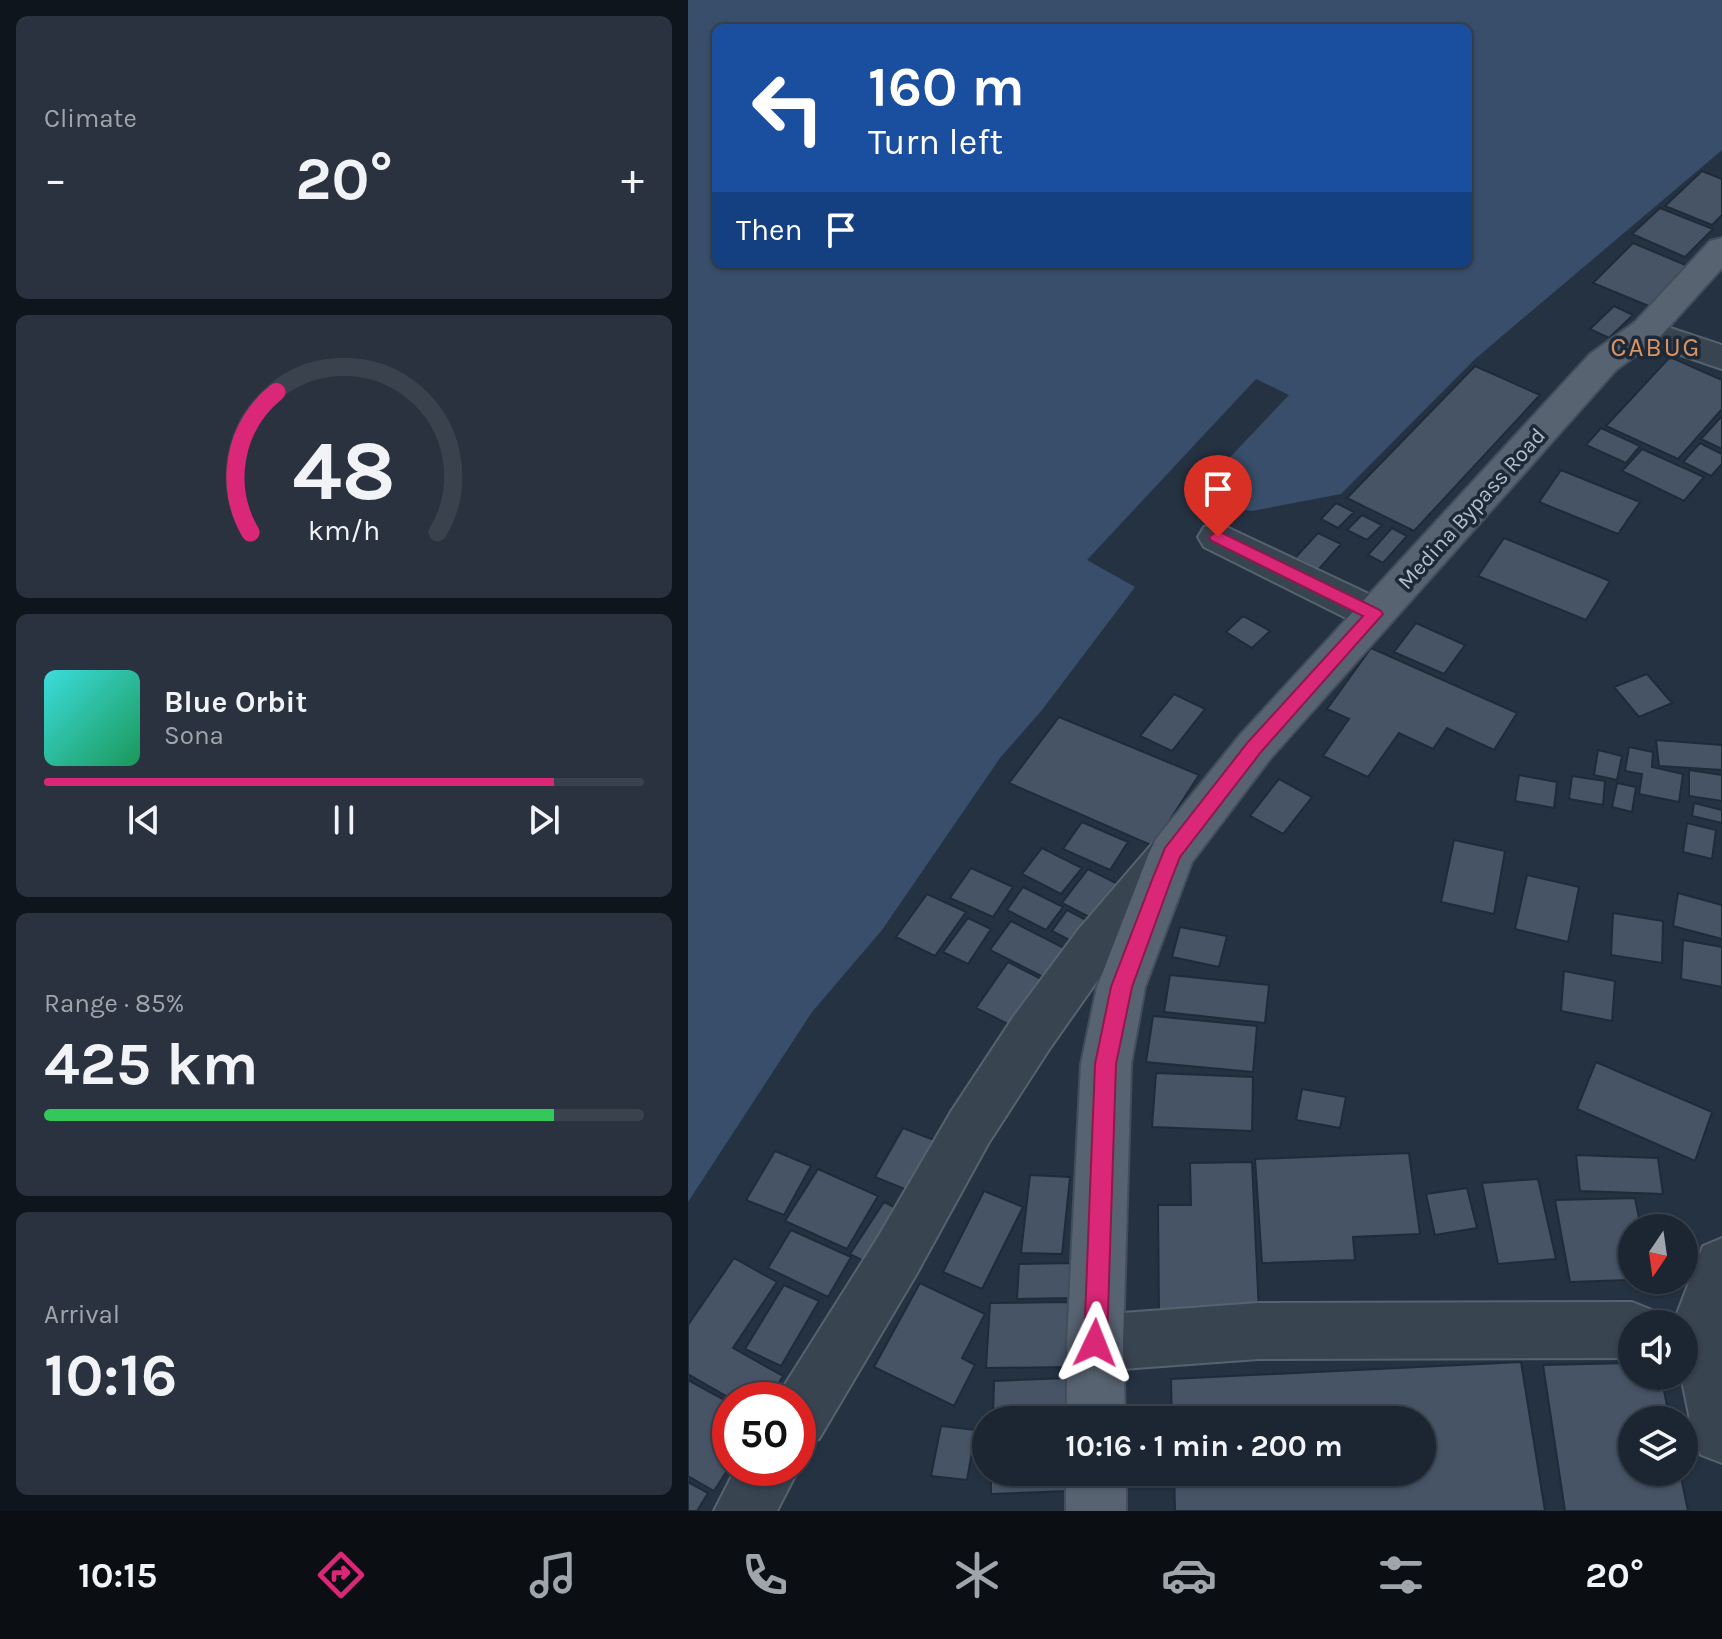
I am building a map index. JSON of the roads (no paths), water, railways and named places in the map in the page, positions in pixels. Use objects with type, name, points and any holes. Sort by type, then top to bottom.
[{"type":"main road","name":"Medina Bypass Road","points":[[1096,1406],[1095,1343],[1106,1064],[1121,987],[1172,853],[1255,747],[1603,362],[1646,331],[1722,248]]},
{"type":"main road","points":[[1096,1486],[1096,1511]]},
{"type":"street","points":[[1646,331],[1722,358]]},
{"type":"street","points":[[1218,537],[1374,614]]},
{"type":"street","points":[[816,1389],[897,1256],[970,1127],[1032,1032],[1095,945],[1172,853]]},
{"type":"street","points":[[1698,1317],[1722,1265]]},
{"type":"street","points":[[1095,1343],[1258,1331],[1618,1330]]},
{"type":"street","points":[[1698,1351],[1722,1434]]},
{"type":"street","points":[[744,1511],[759,1486]]},
{"type":"water","points":[[688,0],[1722,0],[1722,150],[1475,359],[1341,494],[1252,511],[1227,507],[1206,497],[1200,489],[1289,395],[1256,379],[1087,560],[1135,587],[1042,710],[1000,758],[882,930],[812,1012],[688,1202]]},
{"type":"district","name":"CABUG","points":[[1656,347]]}]
